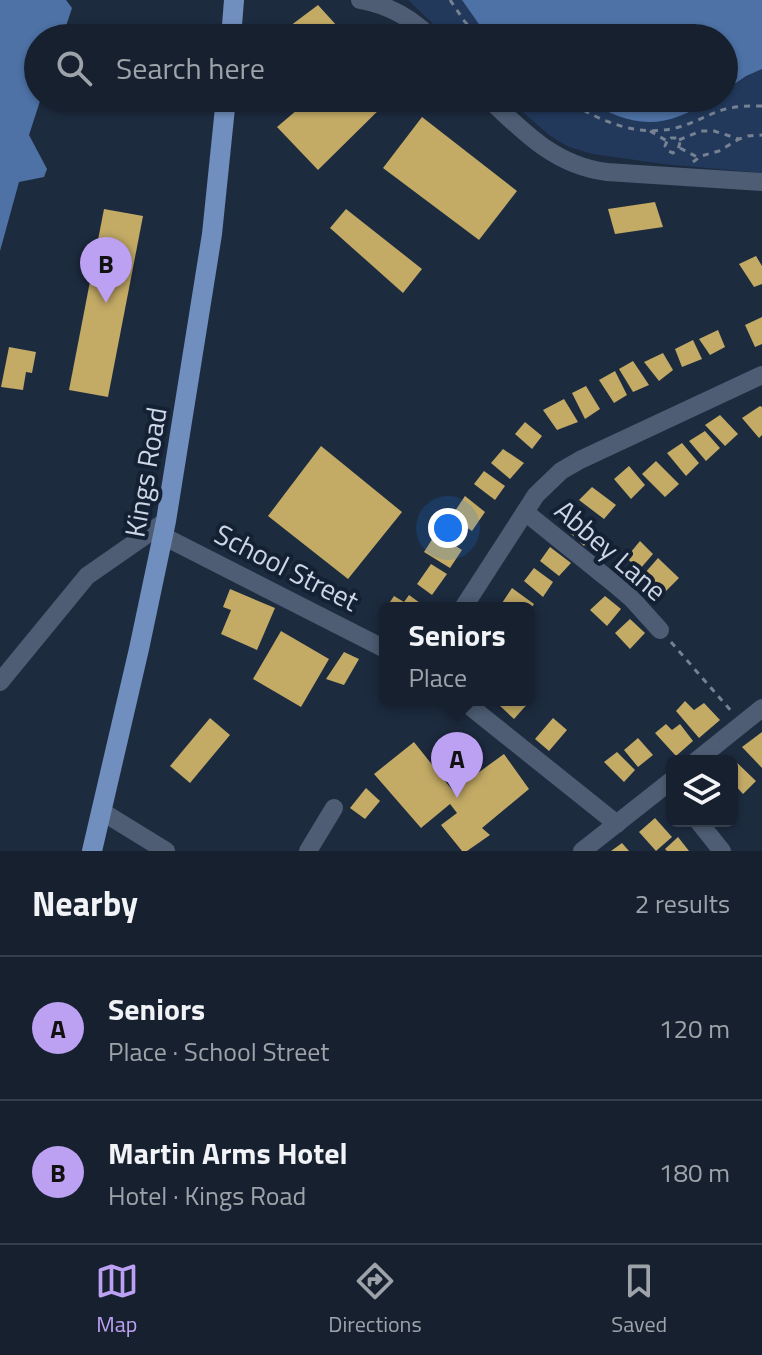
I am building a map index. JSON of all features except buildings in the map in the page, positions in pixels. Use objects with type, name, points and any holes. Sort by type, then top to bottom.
[{"type":"main road","points":[[232,24],[234,0]]},
{"type":"main road","name":"Kings Road","points":[[92,851],[164,529],[212,234],[225,112]]},
{"type":"street","points":[[360,0],[380,4],[416,24]]},
{"type":"street","points":[[502,112],[537,143],[585,169],[762,182]]},
{"type":"street","points":[[467,602],[544,486],[571,465],[762,375]]},
{"type":"street","name":"Abbey Lane","points":[[525,512],[632,599],[660,630]]},
{"type":"street","points":[[0,682],[87,576],[164,529]]},
{"type":"street","name":"School Street","points":[[164,529],[379,646]]},
{"type":"street","points":[[470,706],[617,824]]},
{"type":"street","points":[[703,755],[762,708]]},
{"type":"street","points":[[582,851],[666,788]]},
{"type":"street","points":[[308,851],[334,808]]},
{"type":"street","points":[[101,811],[166,851]]},
{"type":"street","points":[[703,827],[722,851]]},
{"type":"path","points":[[450,0],[467,24]]},
{"type":"path","points":[[738,107],[762,106]]},
{"type":"path","points":[[589,112],[624,127],[650,131],[680,127],[717,112]]},
{"type":"path","points":[[680,148],[676,152],[668,151],[665,146],[667,141],[674,138],[679,140],[708,130],[739,139]]},
{"type":"path","points":[[650,131],[667,141]]},
{"type":"path","points":[[719,151],[739,139],[762,135]]},
{"type":"path","points":[[679,140],[680,148]]},
{"type":"path","points":[[680,148],[697,157]]},
{"type":"path","points":[[660,630],[742,724]]},
{"type":"shaded area","points":[[0,0],[66,0],[72,8],[67,24],[24,24],[24,112],[36,112],[29,135],[47,169],[44,177],[19,182],[0,251]]},
{"type":"shaded area","points":[[408,0],[762,0],[762,173],[593,154],[569,147],[549,135],[523,112],[738,112],[738,24],[433,24]]},
{"type":"shaded area","points":[[462,0],[762,0],[762,69],[738,81],[738,24],[479,24]]},
{"type":"shaded area","points":[[610,112],[688,112],[664,121],[648,122]]},
{"type":"place","name":"Martin Arms Hotel","points":[[106,303]]},
{"type":"place","name":"Seniors","points":[[457,798]]}]
